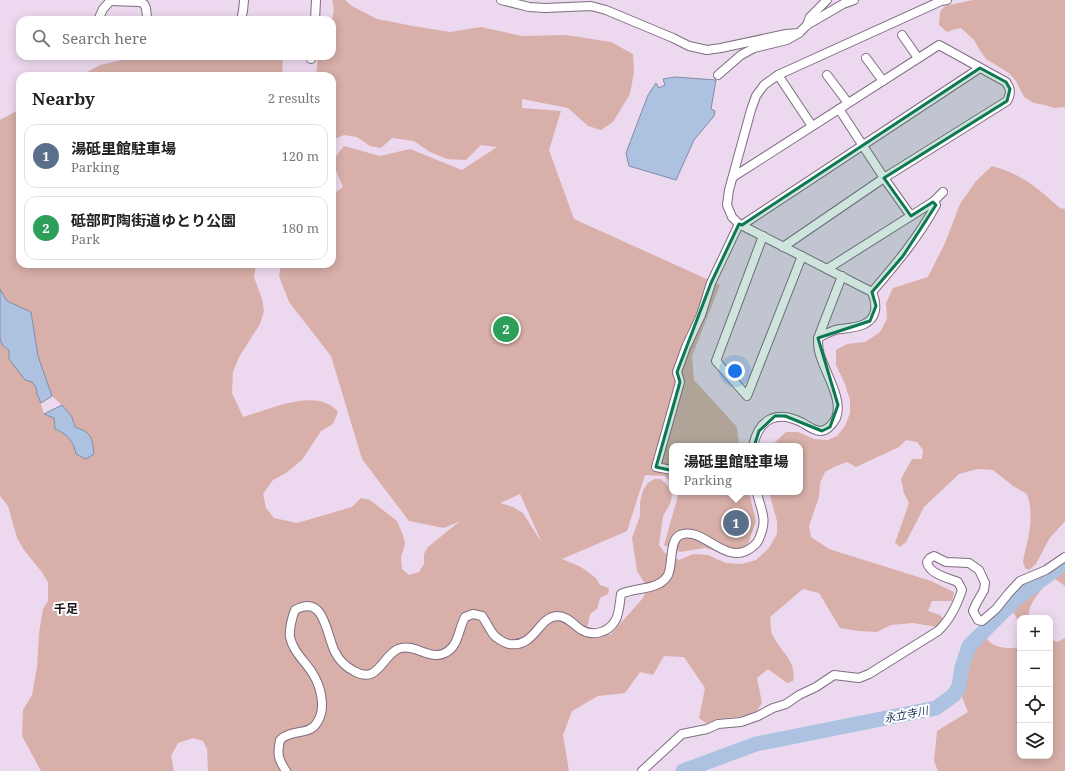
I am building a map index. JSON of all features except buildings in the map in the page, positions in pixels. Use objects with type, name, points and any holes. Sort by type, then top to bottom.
[{"type":"street","points":[[242,16],[244,0]]},
{"type":"street","points":[[315,16],[316,0]]},
{"type":"street","points":[[501,0],[528,7],[545,8],[563,3],[591,6],[606,10],[689,46],[707,50],[786,34],[800,33]]},
{"type":"street","points":[[718,75],[741,55],[754,48],[787,40],[800,33],[807,25],[810,18],[827,0]]},
{"type":"street","points":[[807,25],[843,4],[854,0]]},
{"type":"street","points":[[818,338],[827,333],[861,326],[870,321],[876,306],[875,297],[872,292],[763,236],[741,224],[732,217],[727,205],[729,190],[756,96],[764,85],[778,75],[941,0]]},
{"type":"street","points":[[100,16],[103,9],[111,1],[140,2],[144,4],[146,8],[147,16]]},
{"type":"street","points":[[902,35],[918,58]]},
{"type":"street","points":[[733,177],[939,45],[1006,82],[1010,88],[1010,96],[1007,101],[884,178],[784,247]]},
{"type":"street","points":[[866,58],[883,81]]},
{"type":"street","points":[[669,469],[656,467],[680,382],[677,372],[701,315],[711,283],[741,224],[980,68]]},
{"type":"street","points":[[778,75],[812,126]]},
{"type":"street","points":[[827,75],[848,103]]},
{"type":"street","points":[[839,109],[911,216]]},
{"type":"street","points":[[827,269],[933,202],[943,192]]},
{"type":"street","points":[[872,292],[904,256],[925,225],[936,205],[933,202]]},
{"type":"street","points":[[763,236],[716,361],[747,396],[802,256]]},
{"type":"street","points":[[754,443],[759,431],[766,422],[775,416],[785,416],[801,422],[813,429],[822,431],[830,427],[836,417],[838,405],[819,350],[818,338],[842,276]]},
{"type":"street","points":[[286,771],[280,762],[277,752],[280,740],[288,735],[310,730],[316,724],[321,714],[322,704],[314,674],[295,649],[290,637],[295,610],[302,606],[310,606],[317,609],[324,622],[334,652],[339,660],[354,672],[364,675],[378,670],[398,648],[413,649],[435,656],[444,654],[452,648],[456,642],[461,624],[465,617],[473,614],[482,616],[494,635],[506,643],[515,645],[523,643],[532,636],[546,620],[555,616],[564,617],[582,630],[591,633],[602,633],[616,621],[621,594],[661,583],[668,575],[672,560],[674,541],[679,536],[691,533],[723,550],[735,553],[746,552],[757,544],[763,530],[764,516],[758,495]]},
{"type":"street","points":[[642,771],[682,734],[707,729],[718,724],[742,722],[758,716],[773,708],[786,704],[799,695],[826,682],[834,675],[859,678],[869,674],[938,631],[946,624],[962,590],[958,582],[932,571],[928,567],[927,562],[930,558],[934,556],[946,562],[969,563],[979,570],[984,583],[984,590],[976,604],[974,611],[978,620],[982,621],[996,609],[1020,581],[1046,570],[1065,558]]},
{"type":"highlighted area","points":[[980,68],[1006,82],[1010,89],[1007,101],[884,178],[911,216],[933,202],[936,205],[903,256],[872,292],[876,306],[870,321],[818,338],[838,405],[830,427],[822,431],[785,416],[775,416],[759,431],[752,453],[745,452],[701,477],[656,467],[680,382],[677,372],[711,283],[739,224],[742,225]]},
{"type":"shaded area","points":[[332,0],[345,0],[352,6],[377,19],[413,26],[450,32],[481,27],[522,36],[566,35],[611,42],[633,54],[634,72],[630,94],[613,122],[601,130],[588,126],[568,108],[522,99],[522,108],[561,111],[549,150],[574,219],[720,285],[692,356],[694,380],[737,427],[739,443],[669,443],[669,481],[665,476],[645,475],[627,531],[562,559],[581,567],[596,578],[600,585],[609,588],[608,594],[600,598],[597,609],[590,614],[587,629],[600,635],[611,634],[643,598],[647,587],[637,571],[632,538],[640,516],[640,502],[643,490],[648,483],[654,479],[661,479],[668,486],[669,495],[672,496],[670,504],[663,516],[659,545],[665,553],[679,560],[693,554],[708,555],[726,563],[742,564],[756,560],[769,548],[777,534],[777,521],[770,495],[803,495],[803,443],[774,443],[786,432],[798,432],[814,439],[828,440],[837,436],[845,426],[850,413],[850,400],[845,384],[836,365],[836,350],[847,344],[865,342],[880,332],[887,319],[886,303],[893,288],[928,277],[945,243],[960,204],[976,181],[992,166],[1003,169],[1029,182],[1060,208],[1065,209],[1065,521],[1049,539],[1036,564],[1029,570],[1025,568],[1023,561],[1029,536],[1031,519],[1027,494],[1013,486],[993,470],[977,469],[959,474],[924,507],[906,542],[900,547],[895,543],[909,503],[904,493],[901,479],[912,459],[922,459],[923,450],[917,442],[906,440],[899,447],[856,467],[847,462],[825,472],[820,483],[819,497],[809,526],[811,537],[829,549],[931,581],[954,592],[952,601],[932,601],[928,611],[940,615],[943,619],[937,627],[913,623],[891,625],[877,632],[840,628],[819,593],[803,589],[770,617],[772,634],[791,662],[794,674],[793,681],[787,683],[768,669],[757,678],[762,703],[754,715],[717,719],[707,724],[699,718],[705,688],[684,657],[664,656],[653,675],[640,672],[625,693],[598,696],[572,711],[563,735],[569,771],[208,771],[207,749],[203,741],[193,738],[178,743],[171,756],[174,771],[41,771],[22,736],[23,710],[32,695],[37,667],[39,633],[43,609],[48,601],[48,582],[17,538],[8,506],[0,496],[0,338],[2,345],[9,350],[36,387],[44,414],[54,418],[55,429],[66,434],[75,448],[94,454],[92,440],[88,434],[75,427],[72,417],[52,396],[38,356],[31,312],[7,301],[0,289],[0,120],[16,111],[16,268],[255,268],[254,277],[262,299],[264,311],[260,324],[239,357],[233,372],[232,393],[243,417],[279,405],[306,400],[329,404],[338,412],[333,424],[321,431],[302,460],[286,473],[273,480],[263,494],[266,508],[274,518],[297,523],[352,507],[361,498],[370,500],[397,521],[405,544],[401,557],[402,569],[409,575],[419,572],[424,564],[424,554],[428,547],[460,521],[444,528],[409,521],[362,459],[331,356],[289,302],[279,276],[280,268],[336,268],[336,192],[343,187],[336,170],[336,156],[344,146],[380,156],[410,149],[462,170],[497,147],[481,145],[466,160],[447,159],[430,152],[414,141],[392,138],[381,148],[370,146],[357,137],[344,135],[336,138],[336,72],[316,72],[318,60],[336,60],[336,16],[333,16],[334,7]],"holes":[[[520,494],[542,543],[523,513],[513,507],[500,503]]]},
{"type":"shaded area","points":[[973,0],[1065,0],[1065,108],[1054,108],[1034,103],[1024,97],[1016,81],[1009,73],[986,59],[974,40],[961,28],[947,32],[939,25],[940,12],[945,6]]},
{"type":"shaded area","points":[[122,60],[283,60],[282,72],[87,72],[100,65]]},
{"type":"shaded area","points":[[678,495],[750,495],[756,521],[743,558],[705,548],[680,552],[664,545]]},
{"type":"shaded area","points":[[1065,565],[1065,586],[1055,579],[1050,580],[1032,602],[1029,615],[1017,615],[1017,618],[1014,613],[1007,614],[1003,620],[997,623],[993,622],[992,617],[1003,605]]},
{"type":"shaded area","points":[[981,634],[994,645],[1010,648],[1017,647],[1017,759],[1053,759],[1053,640],[1057,642],[1065,638],[1065,771],[938,771],[934,761],[937,731],[968,712],[960,692],[962,671],[974,637]]},
{"type":"water","points":[[675,77],[716,80],[711,109],[715,111],[714,116],[694,140],[676,180],[629,166],[626,153],[648,95],[656,83],[659,88],[665,85],[663,79]]},
{"type":"water","points":[[0,289],[7,301],[31,312],[38,356],[52,396],[41,403],[36,387],[32,382],[25,380],[9,359],[9,350],[2,345],[0,338]]},
{"type":"water","points":[[62,405],[72,417],[75,427],[85,431],[92,440],[94,454],[86,459],[76,454],[69,438],[55,429],[54,418],[44,414]]},
{"type":"waterway","name":"永立寺川","points":[[683,771],[756,744],[936,708],[954,695],[959,686],[962,667],[969,646],[1016,599],[1065,562]]},
{"type":"place","name":"砥部町陶街道ゆとり公園","points":[[506,329]]},
{"type":"place","name":"湯砥里館駐車場","points":[[736,523]]},
{"type":"district","name":"千足","points":[[66,608]]}]
